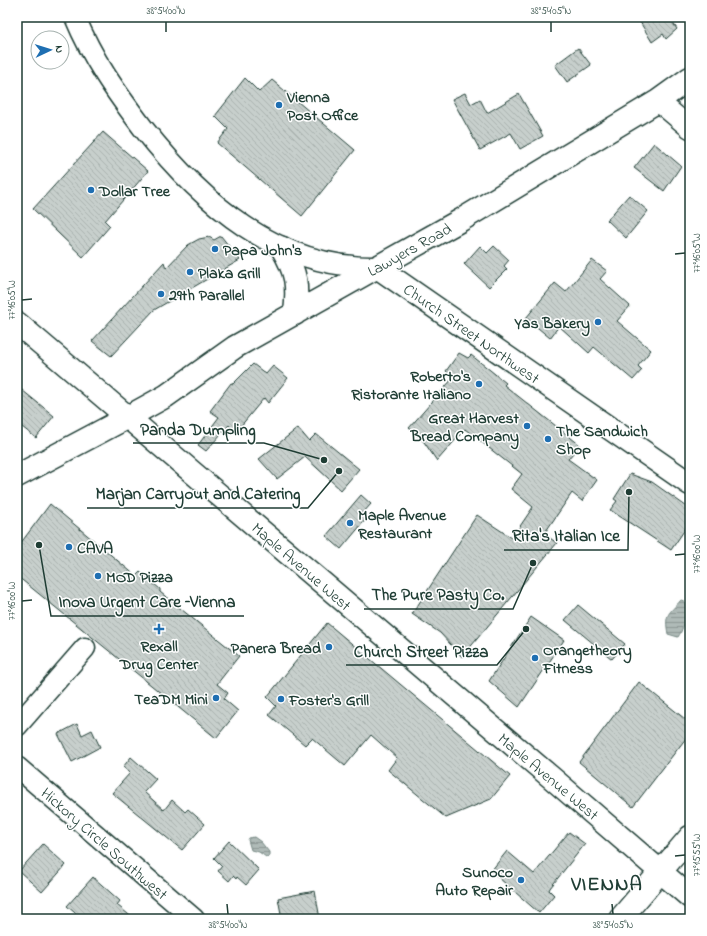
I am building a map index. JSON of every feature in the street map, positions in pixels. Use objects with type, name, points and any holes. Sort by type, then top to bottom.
[{"type":"main road","name":"Lawyers Road","points":[[17,476],[166,396],[235,347],[461,220],[658,101],[690,78]]},
{"type":"main road","points":[[282,248],[293,268],[297,284],[294,314]]},
{"type":"main road","name":"Church Street Northwest","points":[[377,267],[690,484]]},
{"type":"main road","name":"Maple Avenue West","points":[[17,323],[690,897]]},
{"type":"main road","points":[[620,919],[690,837]]},
{"type":"street","points":[[75,17],[92,54],[117,94],[168,160],[195,187],[245,226],[282,248],[310,259],[338,265],[377,267]]},
{"type":"street","points":[[658,101],[690,128]]},
{"type":"street","points":[[17,726],[85,648]]},
{"type":"street","name":"Hickory Circle Southwest","points":[[17,767],[194,919]]},
{"type":"shaded area","points":[[681,600],[684,601],[689,613],[689,618],[678,637],[668,634],[667,618],[668,614]]},
{"type":"shaded area","points":[[254,837],[261,842],[269,852],[269,856],[266,857],[259,852],[251,850],[248,840],[249,838]]},
{"type":"building","points":[[637,17],[669,17],[677,29],[666,39],[663,34],[652,42]]},
{"type":"building","points":[[578,48],[591,65],[567,82],[555,65]]},
{"type":"building","name":"Vienna Post Office","points":[[245,78],[259,92],[272,80],[355,150],[302,216],[217,143],[228,129],[215,116]]},
{"type":"building","points":[[465,93],[471,104],[480,99],[487,113],[519,94],[543,136],[520,149],[511,133],[480,150],[452,99]]},
{"type":"building","name":"Dollar Tree","points":[[103,132],[148,171],[105,221],[110,226],[83,257],[33,209]]},
{"type":"building","points":[[654,143],[681,166],[664,191],[634,168]]},
{"type":"building","points":[[629,195],[648,211],[626,238],[607,220]]},
{"type":"building","points":[[221,236],[240,260],[154,310],[111,356],[92,341],[164,262],[166,268],[188,245],[199,239],[209,237],[214,240]]},
{"type":"building","points":[[480,246],[487,253],[494,246],[509,260],[504,266],[507,269],[489,287],[464,264]]},
{"type":"building","points":[[592,260],[607,271],[600,279],[630,306],[617,321],[651,350],[638,366],[642,370],[633,380],[594,347],[589,353],[559,326],[550,338],[526,318],[555,283],[566,292]]},
{"type":"building","points":[[459,353],[468,358],[471,355],[506,383],[504,385],[580,445],[568,459],[597,480],[582,501],[572,493],[544,534],[557,543],[462,657],[440,633],[412,614],[477,515],[512,538],[533,507],[511,489],[522,474],[465,429],[437,461],[424,442],[409,428],[453,378],[446,371]]},
{"type":"building","points":[[253,364],[266,374],[273,366],[288,378],[268,403],[264,398],[235,433],[229,425],[206,451],[198,445],[219,417],[210,411],[231,383],[233,384]]},
{"type":"building","points":[[17,386],[54,416],[36,438],[17,423]]},
{"type":"building","points":[[298,428],[309,441],[316,434],[359,469],[341,490],[305,457],[277,479],[259,459]]},
{"type":"building","points":[[630,474],[652,482],[690,509],[690,522],[671,550],[610,510],[617,501],[614,499]]},
{"type":"building","name":"Maple Avenue Restaurant","points":[[361,495],[371,504],[362,514],[367,518],[341,549],[326,536]]},
{"type":"building","points":[[50,504],[136,576],[140,572],[160,589],[160,592],[239,656],[217,684],[228,693],[224,699],[238,711],[216,738],[17,576],[17,548]]},
{"type":"building","points":[[578,605],[625,644],[612,659],[565,620]]},
{"type":"building","points":[[531,617],[564,640],[519,707],[489,681]]},
{"type":"building","points":[[327,623],[510,776],[491,799],[446,818],[388,770],[397,758],[371,735],[345,766],[312,738],[305,745],[269,715],[276,706],[267,697]]},
{"type":"building","points":[[639,682],[690,723],[690,733],[633,807],[579,762]]},
{"type":"building","points":[[77,724],[82,735],[92,730],[100,747],[72,762],[58,734]]},
{"type":"building","points":[[131,757],[156,779],[144,792],[164,810],[172,800],[185,812],[188,809],[205,824],[182,850],[112,793],[130,773],[123,767]]},
{"type":"building","points":[[569,832],[585,844],[550,888],[549,890],[554,895],[539,913],[491,871],[507,851],[534,874]]},
{"type":"building","points":[[229,841],[259,870],[246,885],[237,877],[236,879],[233,876],[229,881],[218,871],[222,866],[214,858]]},
{"type":"building","points":[[43,844],[66,865],[42,892],[19,871]]},
{"type":"building","points":[[93,877],[120,901],[117,905],[134,919],[82,919],[67,906]]},
{"type":"building","points":[[315,891],[320,919],[282,919],[278,898]]},
{"type":"place","name":"Vienna Post Office","points":[[279,105]]},
{"type":"place","name":"Dollar Tree","points":[[91,190]]},
{"type":"place","name":"Papa John's","points":[[215,249]]},
{"type":"place","name":"Plaka Grill","points":[[190,272]]},
{"type":"place","name":"29th Parallel","points":[[161,294]]},
{"type":"place","name":"Yas Bakery","points":[[598,322]]},
{"type":"place","name":"Roberto's Ristorante Italiano","points":[[479,384]]},
{"type":"place","name":"Great Harvest Bread Company","points":[[527,426]]},
{"type":"place","name":"The Sandwich Shop","points":[[548,439]]},
{"type":"place","name":"Panda Dumpling","points":[[324,460]]},
{"type":"place","name":"Marjan Carryout and Catering","points":[[339,471]]},
{"type":"place","name":"Rita's Italian Ice","points":[[629,492]]},
{"type":"place","name":"Maple Avenue Restaurant","points":[[350,523]]},
{"type":"place","name":"Inova Urgent Care –Vienna","points":[[39,545]]},
{"type":"place","name":"CAVA","points":[[69,547]]},
{"type":"place","name":"The Pure Pasty Co.","points":[[533,563]]},
{"type":"place","name":"MOD Pizza","points":[[98,576]]},
{"type":"place","name":"Rexall Drug Center","points":[[159,629]]},
{"type":"place","name":"Church Street Pizza","points":[[526,629]]},
{"type":"place","name":"Panera Bread","points":[[329,647]]},
{"type":"place","name":"Orangetheory Fitness","points":[[535,658]]},
{"type":"place","name":"TeaDM Mini","points":[[216,698]]},
{"type":"place","name":"Foster's Grill","points":[[281,699]]},
{"type":"place","name":"Sunoco Auto Repair","points":[[521,880]]},
{"type":"district","name":"VIENNA","points":[[607,883]]}]
